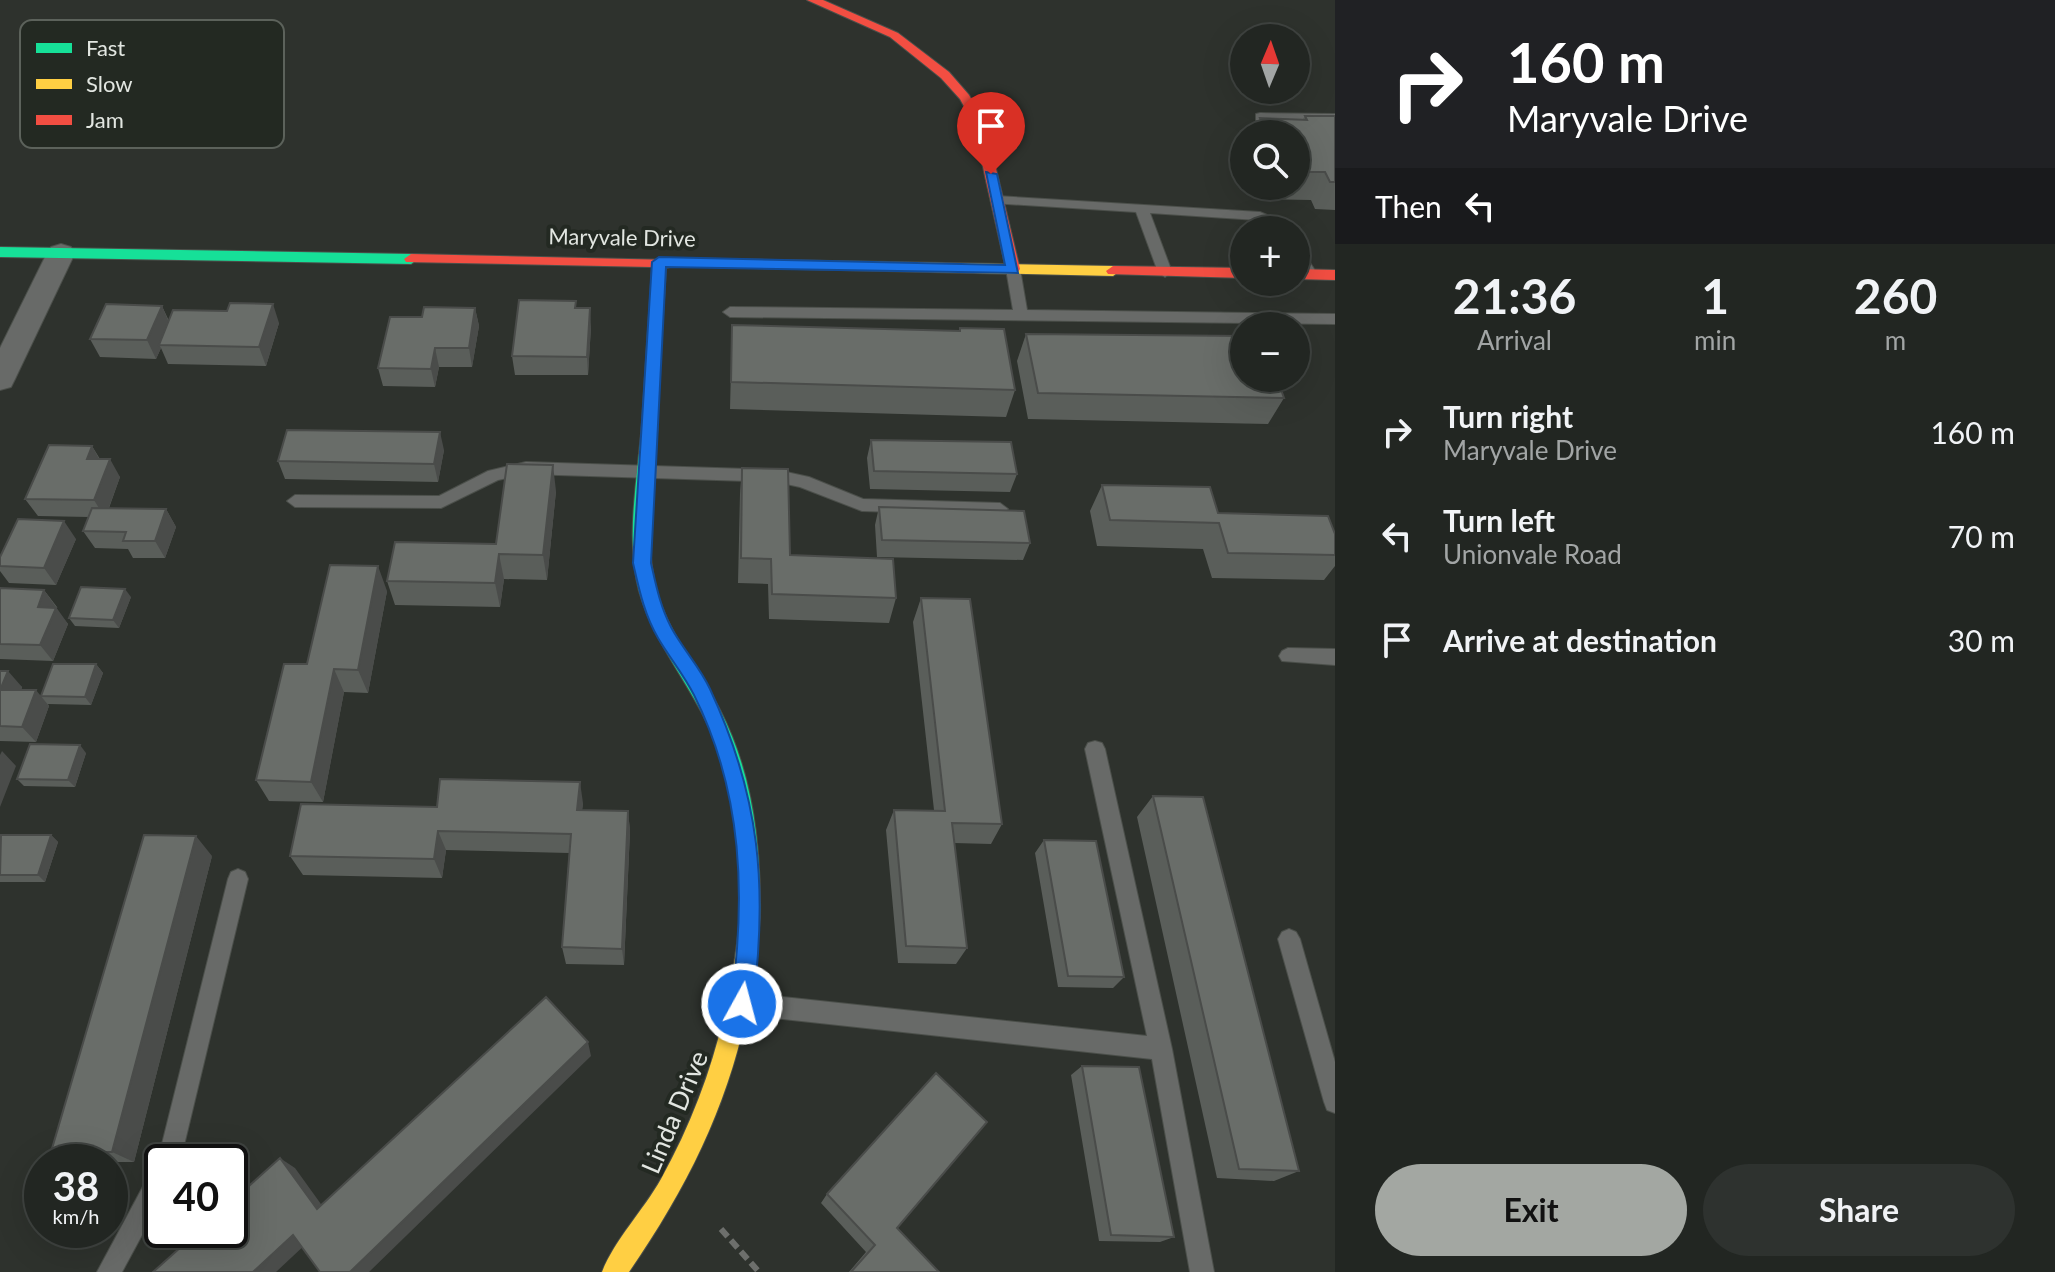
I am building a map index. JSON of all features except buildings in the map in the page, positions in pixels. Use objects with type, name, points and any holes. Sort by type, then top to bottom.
[{"type":"street","points":[[813,0],[894,35],[945,75],[979,123],[1013,269]]},
{"type":"street","name":"Maryvale Drive","points":[[0,252],[1230,273]]},
{"type":"street","points":[[0,379],[61,253]]},
{"type":"street","name":"Linda Drive","points":[[623,1268],[674,1182],[712,1101],[742,1004],[750,946],[751,873],[743,806],[725,744],[700,688],[664,633],[650,601],[642,563],[659,262]]},
{"type":"street","points":[[1310,274],[1335,275]]},
{"type":"lane","points":[[1260,117],[1335,118]]},
{"type":"lane","points":[[997,200],[1260,216]]},
{"type":"lane","points":[[1141,208],[1165,272]]},
{"type":"lane","points":[[1013,269],[1021,315]]},
{"type":"lane","points":[[730,312],[1335,319]]},
{"type":"lane","points":[[295,501],[441,502],[494,475],[526,468],[777,476],[803,481],[862,505],[1000,509]]},
{"type":"lane","points":[[1288,656],[1335,657]]},
{"type":"lane","points":[[1095,749],[1161,1049],[1202,1272]]},
{"type":"lane","points":[[172,1144],[238,879]]},
{"type":"lane","points":[[1289,939],[1335,1102]]},
{"type":"lane","points":[[742,1004],[1161,1049]]},
{"type":"lane","points":[[109,1272],[144,1207]]},
{"type":"path","points":[[721,1229],[759,1272]]},
{"type":"traffic: fast","points":[[0,252],[411,259]]},
{"type":"traffic: fast","points":[[650,422],[642,528],[648,591],[669,640],[713,715],[732,763],[744,814],[750,917]]},
{"type":"traffic: slow","points":[[668,263],[1113,271]]},
{"type":"traffic: slow","points":[[614,1272],[667,1191],[709,1105],[738,1014],[750,917]]},
{"type":"traffic: jam","points":[[813,0],[894,35],[945,75],[965,98],[979,123],[1013,269]]},
{"type":"traffic: jam","points":[[411,259],[668,263]]},
{"type":"traffic: jam","points":[[650,422],[659,262]]},
{"type":"traffic: jam","points":[[1113,271],[1230,273]]},
{"type":"traffic: jam","points":[[1310,274],[1335,275]]},
{"type":"route","points":[[742,1004],[750,946],[751,873],[743,806],[725,744],[700,688],[664,633],[650,601],[642,563],[659,262],[1013,269],[991,174]]}]
